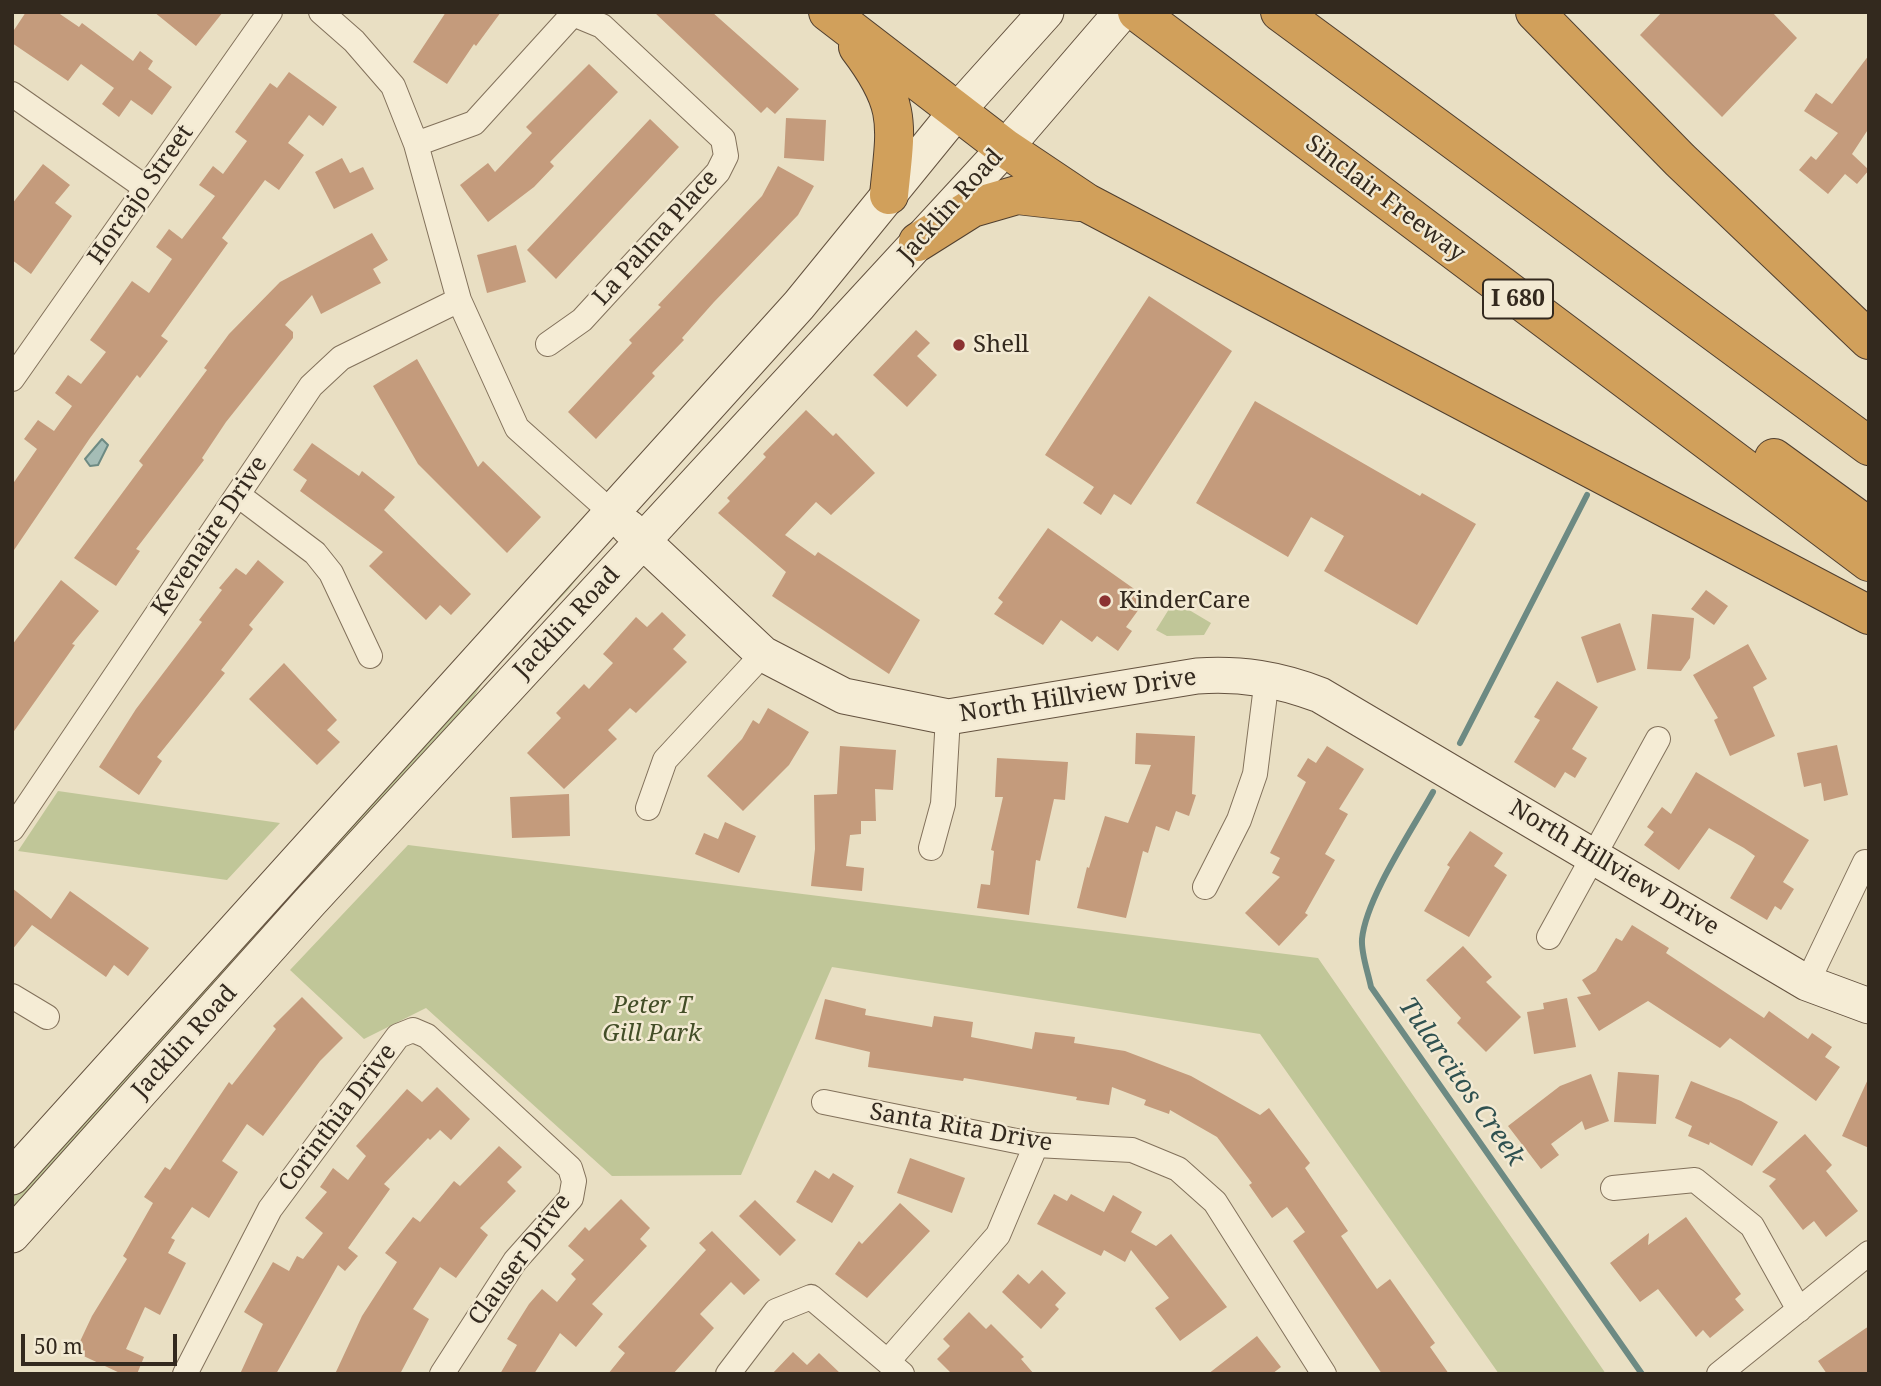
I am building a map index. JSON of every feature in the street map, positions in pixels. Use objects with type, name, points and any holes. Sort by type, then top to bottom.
[{"type":"highway","name":"Sinclair Freeway","points":[[1137,12],[1175,21],[1869,562]]},
{"type":"highway","points":[[1280,12],[1869,446]]},
{"type":"highway","points":[[1535,12],[1680,160],[1869,340]]},
{"type":"highway","points":[[832,16],[1005,148],[1087,203],[1869,615]]},
{"type":"highway","points":[[832,16],[883,79],[896,124],[889,195]]},
{"type":"highway","name":"I 680","points":[[1175,21],[1869,527]]},
{"type":"highway","points":[[918,242],[972,208],[1017,195],[1087,203]]},
{"type":"main road","name":"Jacklin Road","points":[[12,1177],[799,305],[957,111],[1046,12]]},
{"type":"main road","name":"Jacklin Road","points":[[12,1235],[309,903],[1005,148],[1122,12]]},
{"type":"main road","name":"North Hillview Drive","points":[[611,512],[763,654],[844,696],[948,717],[1197,676],[1230,674],[1267,678],[1320,695],[1807,983],[1869,1006]]},
{"type":"street","name":"Horcajo Street","points":[[12,379],[270,12]]},
{"type":"street","name":"North Hillview Drive","points":[[321,12],[355,41],[393,86],[416,144],[459,300],[517,428],[611,512]]},
{"type":"street","name":"La Palma Place","points":[[416,144],[474,123],[573,14],[602,26],[723,139],[726,156],[718,172],[582,320],[548,344]]},
{"type":"street","points":[[12,94],[146,188]]},
{"type":"street","name":"Kevenaire Drive","points":[[12,829],[311,386],[341,358],[459,300]]},
{"type":"street","points":[[238,495],[315,553],[331,573],[370,656]]},
{"type":"street","points":[[648,808],[664,760],[763,654]]},
{"type":"street","points":[[1205,887],[1239,820],[1255,774],[1267,678]]},
{"type":"street","points":[[931,848],[943,804],[948,717]]},
{"type":"street","points":[[1549,937],[1658,739]]},
{"type":"street","points":[[1807,983],[1865,862]]},
{"type":"street","points":[[12,996],[47,1017]]},
{"type":"street","name":"Corinthia Drive","points":[[185,1374],[270,1209],[398,1036],[413,1030],[427,1036],[570,1168],[574,1181]]},
{"type":"street","name":"Santa Rita Drive","points":[[824,1102],[1036,1145],[1132,1150],[1178,1169],[1214,1202],[1324,1374]]},
{"type":"street","points":[[728,1374],[776,1311],[811,1297],[895,1367],[998,1235],[1036,1145]]},
{"type":"street","points":[[1613,1188],[1695,1180],[1752,1226],[1799,1310]]},
{"type":"street","name":"Clauser Drive","points":[[442,1374],[515,1261],[571,1198],[574,1181]]},
{"type":"street","points":[[1719,1374],[1869,1253]]},
{"type":"green space","points":[[595,546],[596,553],[569,589],[487,675],[465,712],[12,1219],[12,1195]]},
{"type":"green space","points":[[1174,601],[1211,623],[1204,635],[1167,636],[1156,630]]},
{"type":"green space","points":[[58,791],[280,823],[227,880],[18,851]]},
{"type":"green space","name":"Peter T Gill Park","points":[[408,845],[1318,958],[1606,1374],[1499,1374],[1260,1034],[832,967],[741,1175],[612,1176],[426,1008],[364,1039],[290,970]]},
{"type":"water","points":[[102,439],[108,445],[98,465],[90,466],[85,459]]},
{"type":"building","points":[[26,12],[57,12],[79,27],[82,23],[133,61],[140,51],[153,61],[148,69],[172,87],[152,115],[131,100],[119,117],[102,104],[114,88],[81,64],[68,81],[12,43],[12,33]]},
{"type":"building","points":[[154,12],[223,12],[196,46]]},
{"type":"building","points":[[446,12],[501,12],[476,46],[474,44],[447,84],[413,62]]},
{"type":"building","points":[[654,12],[712,12],[799,89],[775,114],[767,107],[761,113]]},
{"type":"building","points":[[1662,12],[1772,12],[1797,38],[1722,117],[1640,35]]},
{"type":"building","points":[[1869,55],[1869,128],[1852,154],[1869,170],[1857,184],[1845,174],[1828,194],[1799,170],[1811,156],[1816,160],[1838,133],[1804,111],[1816,93],[1832,104]]},
{"type":"building","points":[[589,64],[618,92],[550,162],[554,166],[534,187],[488,222],[460,185],[488,163],[495,172],[532,133],[526,127]]},
{"type":"building","points":[[289,72],[337,107],[323,126],[309,115],[288,143],[304,155],[279,190],[265,180],[222,238],[228,243],[161,336],[168,341],[140,378],[137,375],[90,438],[12,553],[12,485],[37,449],[24,439],[38,420],[54,431],[72,406],[55,393],[68,375],[81,384],[106,352],[90,340],[132,281],[149,293],[172,259],[156,247],[169,229],[182,239],[215,196],[199,185],[213,166],[223,174],[247,141],[235,132],[270,83],[277,88]]},
{"type":"building","points":[[786,118],[826,120],[824,161],[784,158]]},
{"type":"building","points":[[650,119],[679,147],[556,279],[527,250]]},
{"type":"building","points":[[342,158],[350,173],[363,167],[374,189],[334,209],[315,172]]},
{"type":"building","points":[[43,164],[70,185],[55,203],[72,216],[31,274],[12,260],[12,204]]},
{"type":"building","points":[[778,166],[814,186],[798,215],[714,302],[682,338],[684,340],[652,373],[655,376],[596,439],[568,412],[632,343],[629,340],[661,307],[658,305],[762,196]]},
{"type":"building","points":[[372,233],[388,260],[373,269],[381,283],[321,314],[312,295],[285,325],[293,332],[293,338],[226,422],[202,458],[204,460],[136,549],[140,551],[116,586],[74,558],[143,465],[139,461],[207,370],[204,368],[229,334],[280,282]]},
{"type":"building","points":[[516,245],[526,282],[487,293],[477,255]]},
{"type":"building","points":[[1149,296],[1232,351],[1131,505],[1114,494],[1101,515],[1083,503],[1094,487],[1045,455]]},
{"type":"building","points":[[916,330],[930,343],[917,356],[937,375],[907,407],[873,375]]},
{"type":"building","points":[[417,359],[478,467],[483,461],[541,517],[507,553],[418,464],[373,386]]},
{"type":"building","points":[[1255,401],[1420,496],[1422,493],[1476,524],[1417,625],[1324,571],[1344,536],[1311,517],[1288,557],[1196,503]]},
{"type":"building","points":[[806,410],[833,436],[836,433],[875,473],[831,515],[816,502],[785,535],[815,556],[818,552],[920,620],[889,674],[772,596],[786,572],[718,513],[730,501],[727,498],[766,457],[763,454]]},
{"type":"building","points":[[312,443],[359,476],[362,471],[395,497],[384,510],[471,594],[451,615],[440,605],[426,620],[369,566],[383,552],[300,491],[307,480],[293,470]]},
{"type":"building","points":[[1048,528],[1147,598],[1126,627],[1132,631],[1118,651],[1097,636],[1092,642],[1061,620],[1043,645],[994,614],[1003,602],[998,598]]},
{"type":"building","points":[[258,560],[284,582],[249,625],[253,629],[221,670],[225,673],[157,757],[162,761],[139,795],[99,767],[136,709],[202,622],[199,620],[222,590],[219,588],[236,568],[246,575]]},
{"type":"building","points":[[61,580],[99,611],[72,644],[75,645],[12,734],[12,645]]},
{"type":"building","points":[[1706,590],[1728,606],[1714,625],[1691,609]]},
{"type":"building","points":[[662,612],[686,635],[673,649],[687,662],[636,713],[630,708],[608,730],[617,739],[564,789],[527,753],[561,718],[556,713],[584,684],[589,689],[613,663],[603,654],[636,617],[647,627]]},
{"type":"building","points":[[1652,614],[1694,618],[1690,658],[1681,671],[1647,669]]},
{"type":"building","points":[[1620,623],[1636,670],[1597,683],[1581,637]]},
{"type":"building","points":[[1748,644],[1767,679],[1753,687],[1775,736],[1730,756],[1714,720],[1718,718],[1693,675]]},
{"type":"building","points":[[284,663],[337,720],[327,730],[340,742],[317,765],[249,699]]},
{"type":"building","points":[[1557,681],[1598,707],[1572,749],[1587,758],[1575,778],[1565,772],[1555,788],[1514,762],[1540,720],[1534,717]]},
{"type":"building","points":[[768,708],[809,732],[789,765],[743,811],[707,776],[742,739],[753,720],[759,724]]},
{"type":"building","points":[[1136,733],[1195,736],[1192,794],[1196,795],[1189,816],[1176,811],[1169,831],[1156,826],[1148,853],[1143,851],[1126,918],[1077,908],[1087,867],[1089,868],[1105,816],[1128,823],[1151,765],[1135,764]]},
{"type":"building","points":[[1837,745],[1848,795],[1824,801],[1821,783],[1804,787],[1797,753]]},
{"type":"building","points":[[840,746],[896,750],[893,790],[875,789],[876,821],[861,821],[861,834],[850,835],[846,866],[864,868],[862,891],[811,886],[815,849],[814,795],[837,794]]},
{"type":"building","points":[[1327,746],[1364,769],[1339,809],[1348,814],[1325,854],[1335,860],[1305,913],[1308,915],[1279,946],[1245,913],[1280,877],[1272,873],[1280,858],[1270,853],[1306,782],[1297,776],[1308,758],[1316,763]]},
{"type":"building","points":[[997,758],[1068,762],[1065,800],[1054,799],[1040,861],[1036,860],[1029,915],[977,908],[981,884],[990,885],[994,851],[991,850],[1003,797],[995,797]]},
{"type":"building","points":[[1696,772],[1809,840],[1783,882],[1794,889],[1781,910],[1775,906],[1767,920],[1730,898],[1755,856],[1744,848],[1709,828],[1679,870],[1644,845],[1654,832],[1647,827],[1662,807],[1671,814]]},
{"type":"building","points":[[569,794],[570,836],[512,838],[510,797]]},
{"type":"building","points":[[725,822],[756,836],[739,873],[695,854],[704,833],[718,839]]},
{"type":"building","points":[[1470,831],[1503,853],[1494,866],[1507,875],[1469,937],[1424,911],[1450,867],[1447,865]]},
{"type":"building","points":[[12,888],[51,919],[70,891],[149,948],[128,976],[114,965],[106,977],[32,925],[12,950]]},
{"type":"building","points":[[1632,925],[1669,948],[1666,953],[1764,1018],[1769,1011],[1808,1039],[1812,1033],[1832,1047],[1825,1057],[1840,1067],[1816,1101],[1730,1038],[1720,1048],[1648,1001],[1599,1031],[1577,997],[1591,994],[1582,980],[1596,971],[1616,938],[1622,941]]},
{"type":"building","points":[[1463,946],[1492,977],[1486,982],[1521,1017],[1486,1052],[1457,1023],[1461,1018],[1426,980]]},
{"type":"building","points":[[302,997],[343,1038],[320,1061],[263,1136],[247,1124],[222,1161],[238,1172],[209,1218],[192,1207],[171,1238],[175,1240],[168,1253],[186,1263],[160,1315],[145,1307],[126,1349],[144,1357],[137,1374],[122,1374],[75,1352],[92,1316],[127,1259],[123,1256],[153,1203],[144,1197],[165,1167],[170,1170],[229,1082],[232,1085],[276,1029],[273,1026]]},
{"type":"building","points":[[1567,998],[1576,1047],[1534,1054],[1527,1012],[1544,1009],[1543,1003]]},
{"type":"building","points":[[825,999],[866,1009],[865,1015],[932,1027],[934,1016],[973,1022],[971,1037],[1032,1049],[1035,1032],[1075,1037],[1074,1043],[1125,1051],[1191,1076],[1260,1115],[1269,1108],[1310,1163],[1305,1168],[1348,1231],[1341,1236],[1377,1289],[1390,1279],[1435,1343],[1430,1347],[1449,1374],[1382,1374],[1293,1241],[1305,1232],[1287,1207],[1272,1218],[1249,1185],[1252,1183],[1217,1137],[1170,1110],[1169,1114],[1144,1105],[1146,1100],[1112,1087],[1109,1105],[964,1078],[963,1081],[868,1067],[870,1052],[815,1039]]},
{"type":"building","points":[[1618,1072],[1659,1075],[1656,1124],[1614,1122]]},
{"type":"building","points":[[1591,1074],[1609,1121],[1585,1130],[1582,1121],[1551,1144],[1559,1155],[1541,1169],[1508,1126],[1560,1086]]},
{"type":"building","points":[[1869,1077],[1869,1148],[1842,1136]]},
{"type":"building","points":[[1691,1081],[1741,1101],[1778,1122],[1752,1166],[1710,1142],[1709,1145],[1688,1136],[1692,1126],[1675,1118]]},
{"type":"building","points":[[437,1087],[470,1119],[451,1140],[440,1130],[430,1140],[428,1138],[384,1184],[390,1189],[348,1248],[358,1256],[345,1271],[338,1265],[276,1374],[240,1374],[263,1324],[244,1312],[273,1262],[289,1271],[297,1256],[303,1259],[323,1233],[305,1218],[327,1192],[320,1187],[333,1168],[348,1180],[366,1156],[356,1146],[407,1089],[422,1102]]},
{"type":"building","points":[[1805,1134],[1832,1165],[1826,1171],[1858,1211],[1826,1237],[1814,1221],[1803,1230],[1769,1186],[1776,1179],[1762,1172]]},
{"type":"building","points":[[499,1146],[522,1167],[507,1182],[516,1191],[480,1228],[488,1235],[456,1278],[440,1267],[413,1309],[429,1319],[400,1374],[335,1374],[362,1316],[397,1262],[385,1253],[413,1217],[420,1222],[454,1181],[460,1186]]},
{"type":"building","points":[[910,1158],[965,1178],[952,1213],[897,1193]]},
{"type":"building","points":[[815,1170],[829,1179],[833,1173],[854,1186],[832,1223],[796,1202]]},
{"type":"building","points":[[1054,1194],[1067,1201],[1071,1194],[1104,1212],[1113,1195],[1142,1212],[1131,1232],[1156,1246],[1171,1234],[1227,1307],[1180,1341],[1155,1308],[1169,1298],[1131,1250],[1125,1262],[1104,1250],[1101,1256],[1037,1224]]},
{"type":"building","points":[[621,1199],[650,1228],[640,1239],[647,1246],[592,1304],[603,1314],[576,1347],[560,1333],[534,1374],[500,1374],[517,1345],[507,1339],[529,1304],[542,1289],[557,1302],[576,1279],[571,1274],[584,1260],[568,1246],[585,1227],[589,1231]]},
{"type":"building","points":[[755,1200],[796,1240],[780,1256],[739,1216]]},
{"type":"building","points":[[900,1203],[930,1231],[867,1298],[835,1274],[859,1241],[862,1244]]},
{"type":"building","points":[[1686,1217],[1741,1294],[1735,1299],[1744,1310],[1710,1338],[1703,1330],[1696,1337],[1658,1289],[1640,1302],[1610,1263],[1649,1233],[1648,1245]]},
{"type":"building","points":[[712,1231],[760,1280],[744,1295],[731,1282],[700,1314],[714,1328],[673,1374],[608,1374],[625,1353],[618,1347],[706,1250],[699,1243]]},
{"type":"building","points":[[1042,1270],[1066,1293],[1055,1305],[1059,1309],[1041,1329],[1002,1292],[1018,1274],[1029,1284]]},
{"type":"building","points":[[969,1312],[986,1329],[991,1324],[1024,1357],[1021,1359],[1034,1374],[952,1374],[937,1359],[950,1346],[943,1339]]},
{"type":"building","points":[[1869,1326],[1869,1374],[1827,1374],[1818,1361]]},
{"type":"building","points":[[1257,1336],[1281,1367],[1272,1374],[1208,1374]]},
{"type":"building","points":[[793,1352],[807,1365],[819,1353],[841,1374],[772,1374]]},
{"type":"waterway","name":"Tularcitos Creek","points":[[1460,743],[1587,495]]},
{"type":"waterway","name":"Tularcitos Creek","points":[[1433,792],[1381,884],[1365,922],[1362,945],[1371,987],[1642,1374]]},
{"type":"place","name":"Shell","points":[[959,345]]},
{"type":"place","name":"KinderCare","points":[[1105,601]]}]
